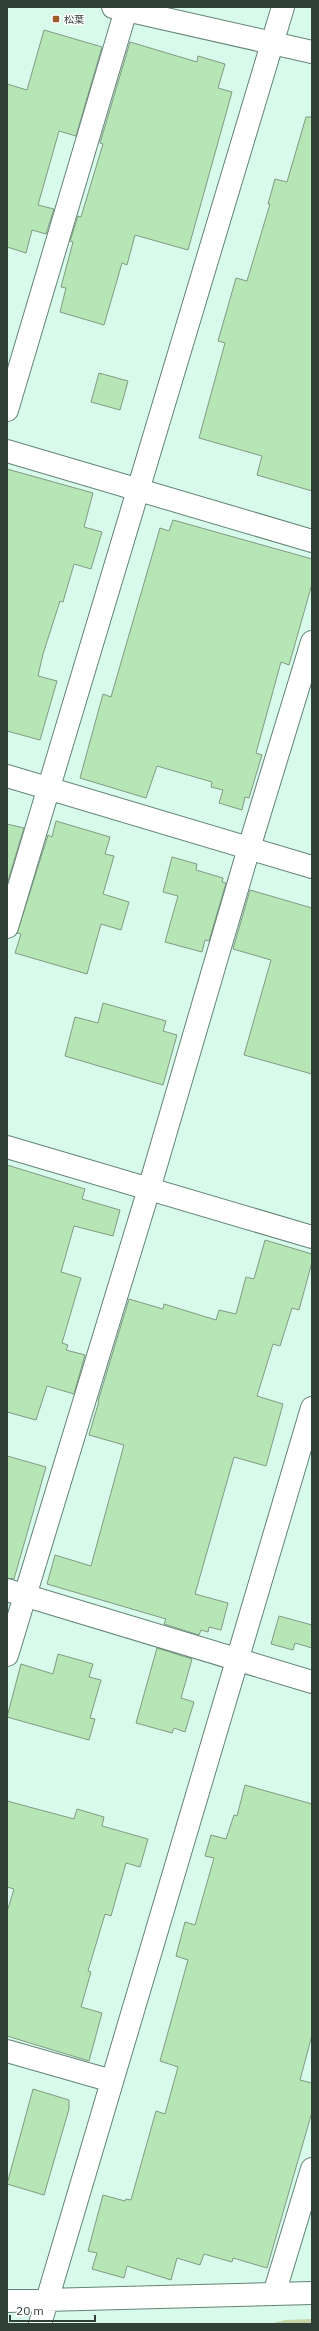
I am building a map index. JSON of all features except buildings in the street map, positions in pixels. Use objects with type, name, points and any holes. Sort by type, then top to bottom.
[{"type":"street","points":[[7,927],[283,7]]},
{"type":"street","points":[[7,410],[126,9],[312,52]]},
{"type":"street","points":[[7,450],[312,541]]},
{"type":"street","points":[[7,1654],[16,1593],[149,1189],[249,848],[312,642]]},
{"type":"street","points":[[7,776],[312,867]]},
{"type":"street","points":[[7,1147],[312,1237]]},
{"type":"street","points":[[40,2324],[312,1408]]},
{"type":"street","points":[[16,1593],[312,1682]]},
{"type":"street","points":[[7,2051],[112,2081]]},
{"type":"street","points":[[274,2294],[312,2169]]},
{"type":"street","points":[[7,2301],[312,2293]]},
{"type":"green space","points":[[312,2319],[312,2324],[270,2324],[285,2320]]},
{"type":"place","name":"松葉","points":[[56,19]]}]
